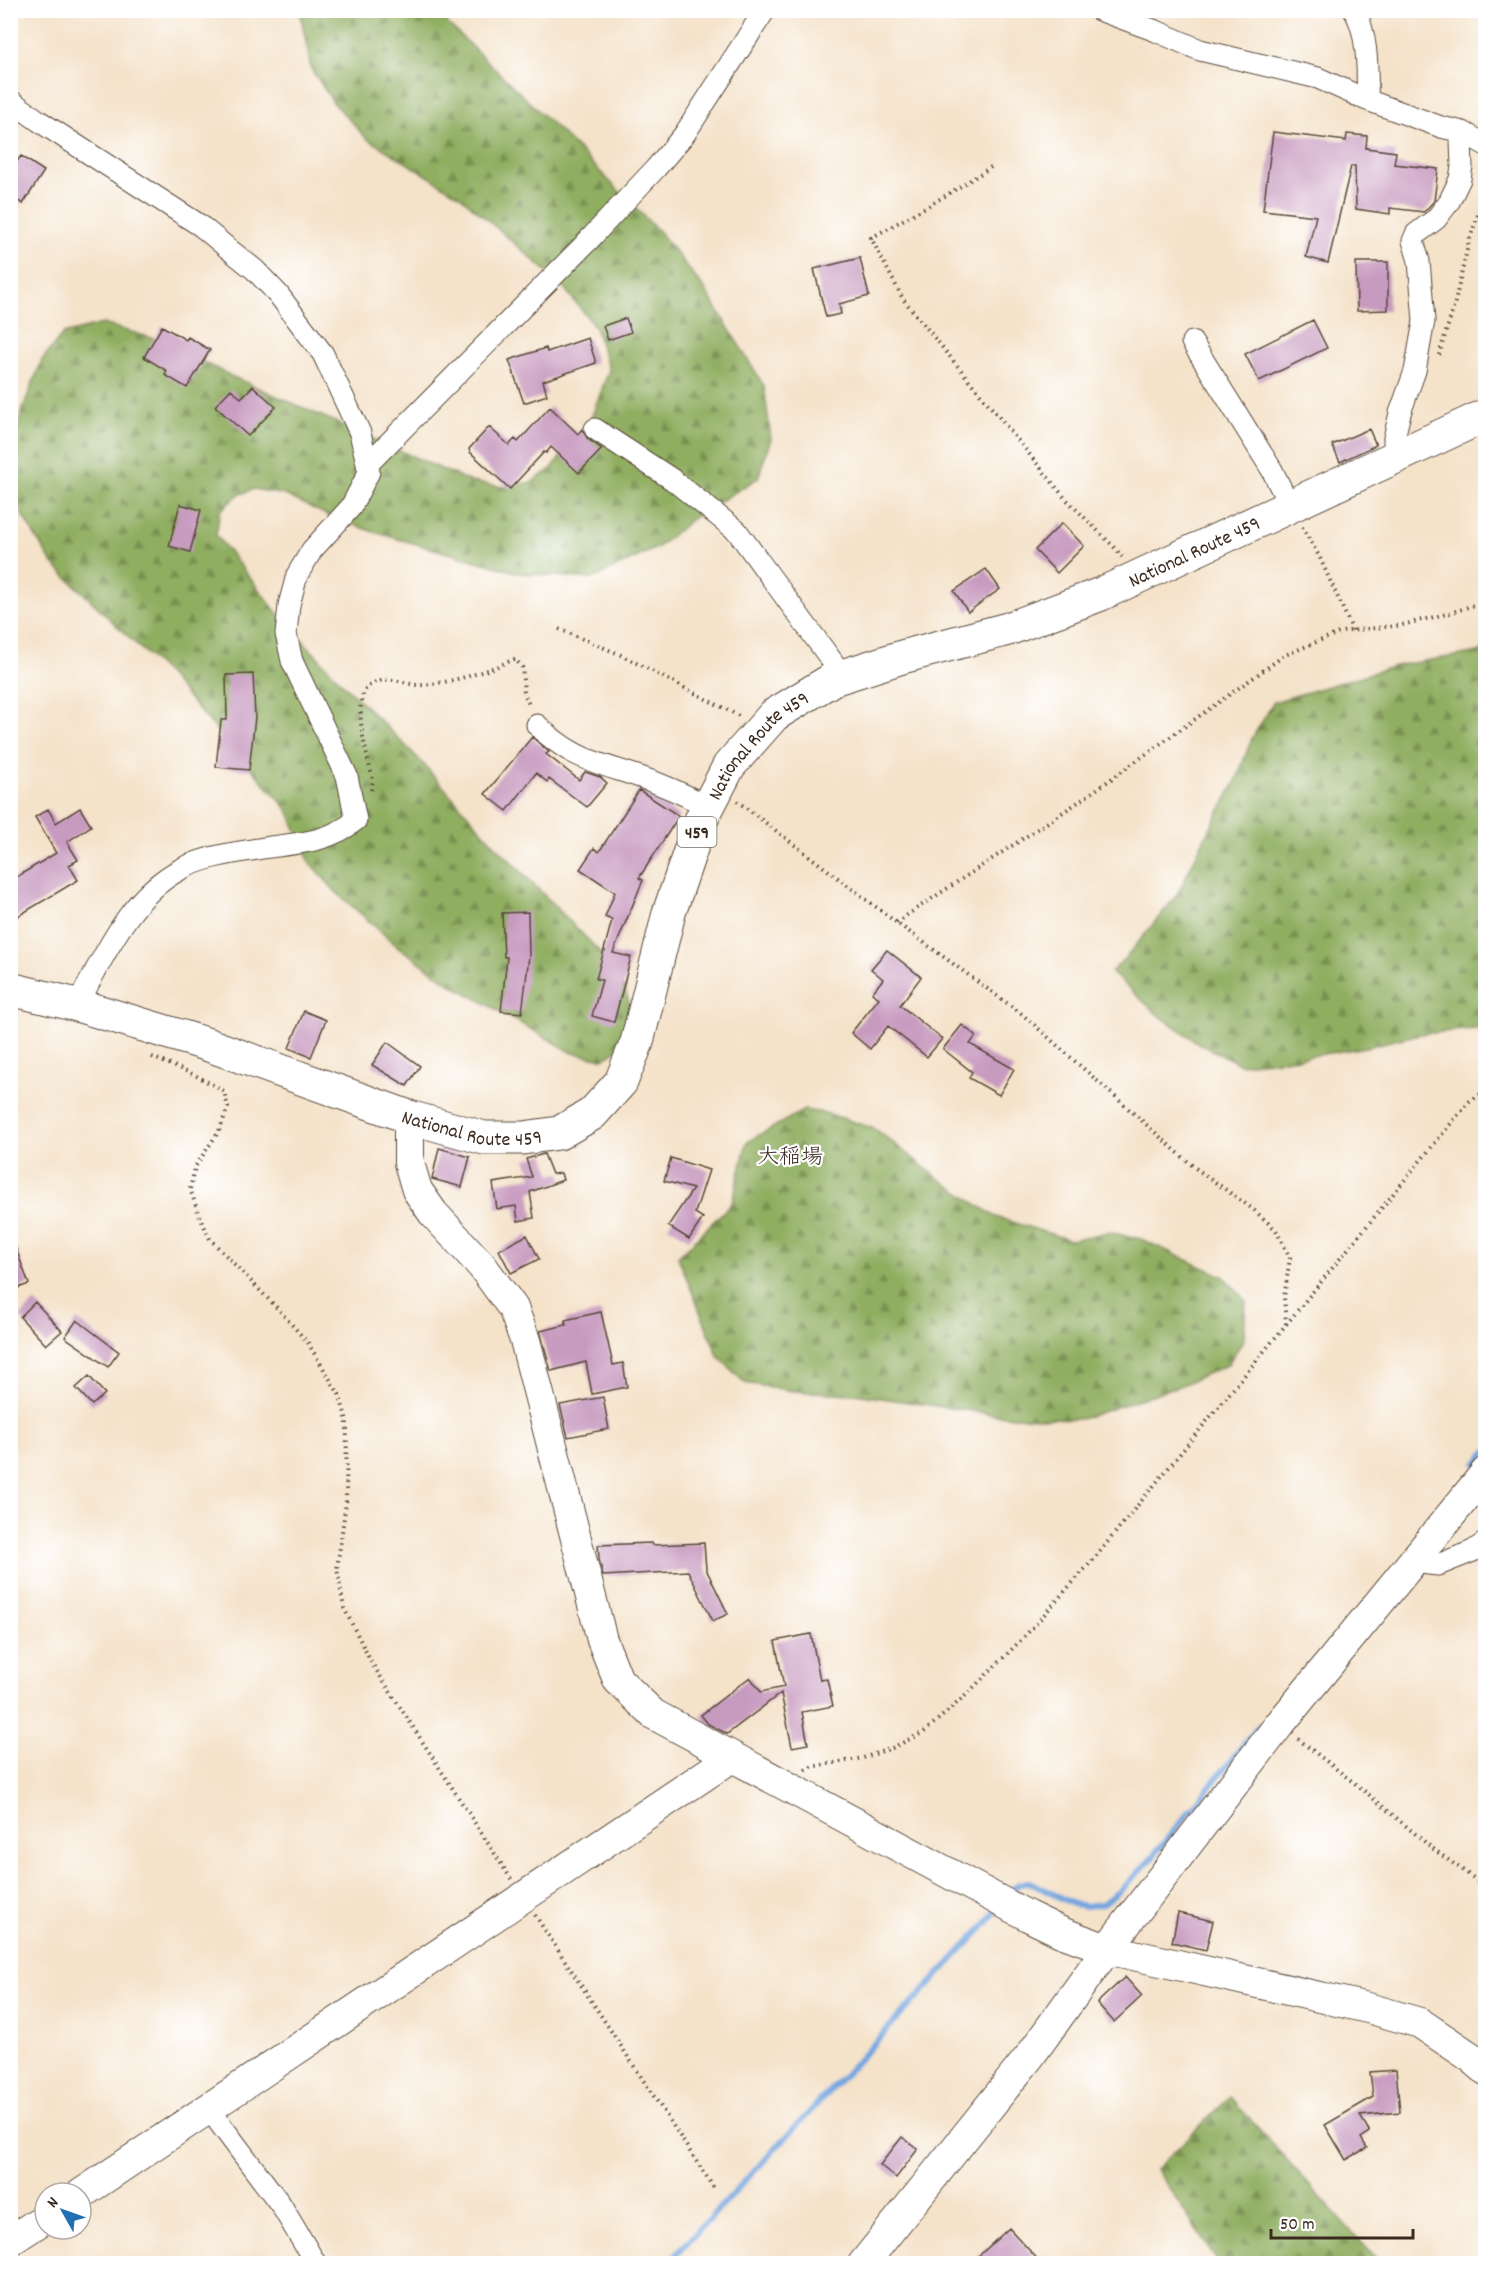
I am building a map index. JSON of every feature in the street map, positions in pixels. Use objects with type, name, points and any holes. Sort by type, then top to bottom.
[{"type":"highway","name":"National Route 459","points":[[10,989],[77,1005],[206,1044],[410,1117],[484,1138],[523,1138],[559,1133],[592,1114],[621,1082],[637,1042],[669,913],[700,822],[729,766],[774,715],[833,679],[902,657],[1008,629],[1101,594],[1485,415]]},
{"type":"street","points":[[367,465],[586,243],[656,168],[684,135],[765,10]]},
{"type":"street","points":[[1099,10],[1200,50],[1318,78],[1367,100],[1441,127],[1463,132],[1485,145]]},
{"type":"street","points":[[1354,10],[1362,33],[1368,76],[1367,100]]},
{"type":"street","points":[[10,100],[201,226],[263,278],[278,294],[323,354],[360,433],[369,472],[351,507],[312,550],[297,575],[289,605],[286,634],[292,661],[347,776],[356,820],[344,830],[315,841],[228,853],[183,868],[155,886],[134,909],[116,935],[77,1005]]},
{"type":"street","points":[[1394,458],[1394,438],[1415,371],[1424,321],[1419,261],[1413,241],[1416,234],[1436,219],[1449,202],[1460,178],[1463,132]]},
{"type":"street","points":[[1192,342],[1272,470],[1290,507]]},
{"type":"street","points":[[595,429],[673,480],[737,531],[843,676]]},
{"type":"street","points":[[537,724],[555,743],[579,756],[671,788],[713,797]]},
{"type":"street","points":[[410,1117],[409,1163],[417,1190],[433,1213],[483,1266],[513,1308],[525,1340],[602,1641],[618,1680],[653,1714],[1061,1932],[1107,1949],[1368,2008],[1420,2023],[1472,2058],[1485,2070]]},
{"type":"street","points":[[863,2264],[1030,2056],[1107,1949],[1279,1725],[1485,1472]]},
{"type":"street","points":[[1412,1562],[1438,1565],[1473,1551],[1485,1542]]},
{"type":"street","points":[[93,2186],[732,1757]]},
{"type":"street","points":[[209,2109],[281,2205],[316,2264]]},
{"type":"street","points":[[10,2241],[33,2226]]},
{"type":"path","points":[[991,167],[871,238],[903,298],[1065,498],[1114,547],[1136,578]]},
{"type":"path","points":[[1436,366],[1454,306],[1469,241],[1485,191]]},
{"type":"path","points":[[1290,507],[1319,556],[1353,631]]},
{"type":"path","points":[[897,923],[1083,800],[1285,655],[1341,632],[1402,625],[1450,613],[1485,601]]},
{"type":"path","points":[[558,629],[619,654],[763,728]]},
{"type":"path","points":[[356,820],[368,806],[373,781],[361,716],[363,693],[370,684],[387,680],[418,685],[448,682],[484,672],[515,659],[522,667],[524,693],[537,724]]},
{"type":"path","points":[[713,797],[897,923],[1022,1014],[1194,1167],[1254,1210],[1276,1230],[1290,1257],[1284,1297],[1286,1325]]},
{"type":"path","points":[[142,1052],[193,1074],[224,1091],[228,1107],[219,1131],[195,1167],[190,1190],[210,1239],[308,1343],[339,1394],[346,1420],[346,1502],[337,1569],[344,1608],[371,1662],[714,2188]]},
{"type":"path","points":[[786,1786],[797,1775],[811,1767],[863,1758],[892,1748],[924,1732],[964,1697],[1025,1636],[1092,1561],[1453,1120],[1470,1101],[1485,1091]]},
{"type":"path","points":[[1279,1725],[1367,1792],[1432,1848],[1485,1887]]},
{"type":"green space","points":[[300,11],[435,11],[581,152],[663,236],[706,291],[764,386],[771,439],[758,478],[693,518],[658,547],[592,579],[519,573],[377,533],[329,516],[285,495],[254,489],[238,495],[220,511],[216,535],[279,615],[340,681],[417,757],[494,844],[597,949],[624,987],[635,1020],[619,1049],[603,1059],[573,1053],[451,984],[397,946],[336,892],[310,863],[288,810],[167,674],[52,563],[22,515],[11,465],[21,413],[42,360],[63,334],[103,324],[159,340],[231,376],[471,482],[505,487],[532,482],[552,468],[590,421],[609,370],[595,327],[561,284],[459,195],[366,138],[333,102],[311,69]]},
{"type":"green space","points":[[1485,651],[1485,1028],[1420,1034],[1366,1047],[1299,1058],[1240,1064],[1200,1044],[1157,1014],[1111,972],[1128,955],[1177,895],[1235,783],[1252,738],[1274,702],[1395,666]]},
{"type":"green space","points":[[804,1110],[830,1114],[875,1129],[941,1180],[996,1217],[1071,1240],[1108,1232],[1141,1239],[1223,1276],[1246,1300],[1244,1340],[1227,1365],[1184,1384],[1081,1419],[1013,1417],[853,1394],[793,1391],[745,1383],[718,1356],[678,1257],[732,1203],[747,1142]]},
{"type":"green space","points":[[1230,2097],[1380,2263],[1219,2263],[1156,2169]]},
{"type":"building","points":[[1273,132],[1346,141],[1347,134],[1367,136],[1366,148],[1396,152],[1394,164],[1438,169],[1434,201],[1424,212],[1390,208],[1390,214],[1356,209],[1355,166],[1351,166],[1328,263],[1306,257],[1316,216],[1263,210]]},
{"type":"building","points":[[21,156],[44,171],[23,204],[10,196],[10,171]]},
{"type":"building","points":[[860,258],[869,296],[839,304],[841,314],[826,317],[814,269]]},
{"type":"building","points":[[1356,262],[1388,262],[1388,310],[1357,311]]},
{"type":"building","points":[[626,318],[631,332],[608,340],[603,326]]},
{"type":"building","points":[[1313,320],[1327,348],[1259,381],[1245,354]]},
{"type":"building","points":[[162,326],[210,350],[187,388],[165,375],[167,371],[144,357]]},
{"type":"building","points":[[588,338],[596,363],[543,381],[547,395],[524,403],[509,360],[546,348],[547,352]]},
{"type":"building","points":[[253,386],[276,407],[248,436],[215,406],[231,389],[241,398]]},
{"type":"building","points":[[550,407],[578,434],[582,429],[588,439],[602,449],[579,473],[551,447],[510,489],[470,452],[469,449],[489,427],[509,445],[515,439],[518,442]]},
{"type":"building","points":[[1369,429],[1376,445],[1340,462],[1332,445]]},
{"type":"building","points":[[180,504],[201,510],[190,552],[169,546]]},
{"type":"building","points":[[1062,523],[1084,546],[1057,573],[1035,550]]},
{"type":"building","points":[[986,569],[1000,589],[968,612],[954,591]]},
{"type":"building","points":[[253,674],[255,717],[249,770],[216,767],[221,720],[227,720],[226,675]]},
{"type":"building","points":[[532,737],[549,752],[546,754],[579,780],[585,772],[600,777],[607,783],[587,807],[549,779],[547,782],[536,773],[507,811],[485,794]]},
{"type":"building","points":[[639,790],[679,816],[639,878],[643,880],[613,953],[631,957],[614,1022],[592,1016],[602,980],[596,979],[612,920],[605,917],[615,892],[580,869],[594,848],[599,852]]},
{"type":"building","points":[[80,808],[91,826],[67,842],[78,860],[69,865],[78,880],[10,921],[10,881],[56,853],[35,817],[48,809],[56,823]]},
{"type":"building","points":[[528,912],[529,956],[522,1013],[501,1011],[507,957],[504,957],[502,913]]},
{"type":"building","points":[[887,950],[921,977],[900,1005],[942,1039],[927,1057],[888,1026],[870,1049],[851,1033],[879,998],[872,993],[883,979],[871,969]]},
{"type":"building","points":[[304,1011],[326,1020],[311,1057],[289,1048]]},
{"type":"building","points":[[962,1025],[976,1036],[970,1044],[1014,1069],[999,1095],[969,1078],[972,1072],[943,1049]]},
{"type":"building","points":[[387,1042],[420,1066],[407,1086],[372,1065]]},
{"type":"building","points":[[439,1148],[470,1157],[462,1187],[432,1179]]},
{"type":"building","points":[[544,1154],[552,1174],[561,1173],[563,1180],[530,1192],[534,1218],[518,1221],[516,1206],[497,1209],[493,1183],[532,1177],[526,1159]]},
{"type":"building","points":[[671,1158],[709,1170],[695,1213],[703,1218],[689,1239],[668,1226],[693,1189],[664,1181]]},
{"type":"building","points":[[527,1235],[539,1259],[511,1273],[499,1250]]},
{"type":"building","points":[[10,1238],[12,1238],[29,1284],[10,1291]]},
{"type":"building","points":[[35,1302],[62,1331],[46,1345],[20,1317]]},
{"type":"building","points":[[601,1312],[613,1365],[623,1363],[627,1387],[592,1394],[586,1362],[551,1371],[540,1331],[566,1325],[565,1320]]},
{"type":"building","points":[[77,1320],[119,1352],[108,1367],[65,1337]]},
{"type":"building","points":[[89,1376],[105,1394],[92,1405],[76,1388]]},
{"type":"building","points":[[603,1397],[609,1429],[568,1437],[560,1405]]},
{"type":"building","points":[[652,1543],[652,1545],[704,1543],[706,1569],[728,1614],[713,1621],[688,1571],[603,1576],[598,1545]]},
{"type":"building","points":[[811,1634],[820,1680],[827,1679],[833,1706],[802,1712],[808,1744],[792,1747],[781,1693],[727,1734],[708,1724],[701,1715],[750,1677],[761,1692],[784,1687],[775,1641]]},
{"type":"building","points":[[1178,1913],[1213,1921],[1206,1950],[1172,1942]]},
{"type":"building","points":[[1125,1977],[1142,1996],[1114,2022],[1097,2003]]},
{"type":"building","points":[[1396,2070],[1400,2112],[1360,2116],[1370,2132],[1361,2138],[1367,2148],[1346,2160],[1325,2125],[1373,2097],[1370,2072]]},
{"type":"building","points":[[902,2137],[918,2149],[896,2178],[880,2165]]},
{"type":"building","points":[[1009,2228],[1042,2264],[970,2264]]},
{"type":"waterway","points":[[1476,1464],[1486,1452]]},
{"type":"waterway","points":[[1006,1894],[1019,1884],[1029,1882],[1073,1904],[1086,1906],[1102,1904],[1122,1889],[1151,1859],[1259,1726]]},
{"type":"waterway","points":[[667,2264],[987,1923],[997,1908]]},
{"type":"district","name":"大稲場","points":[[790,1155]]}]
